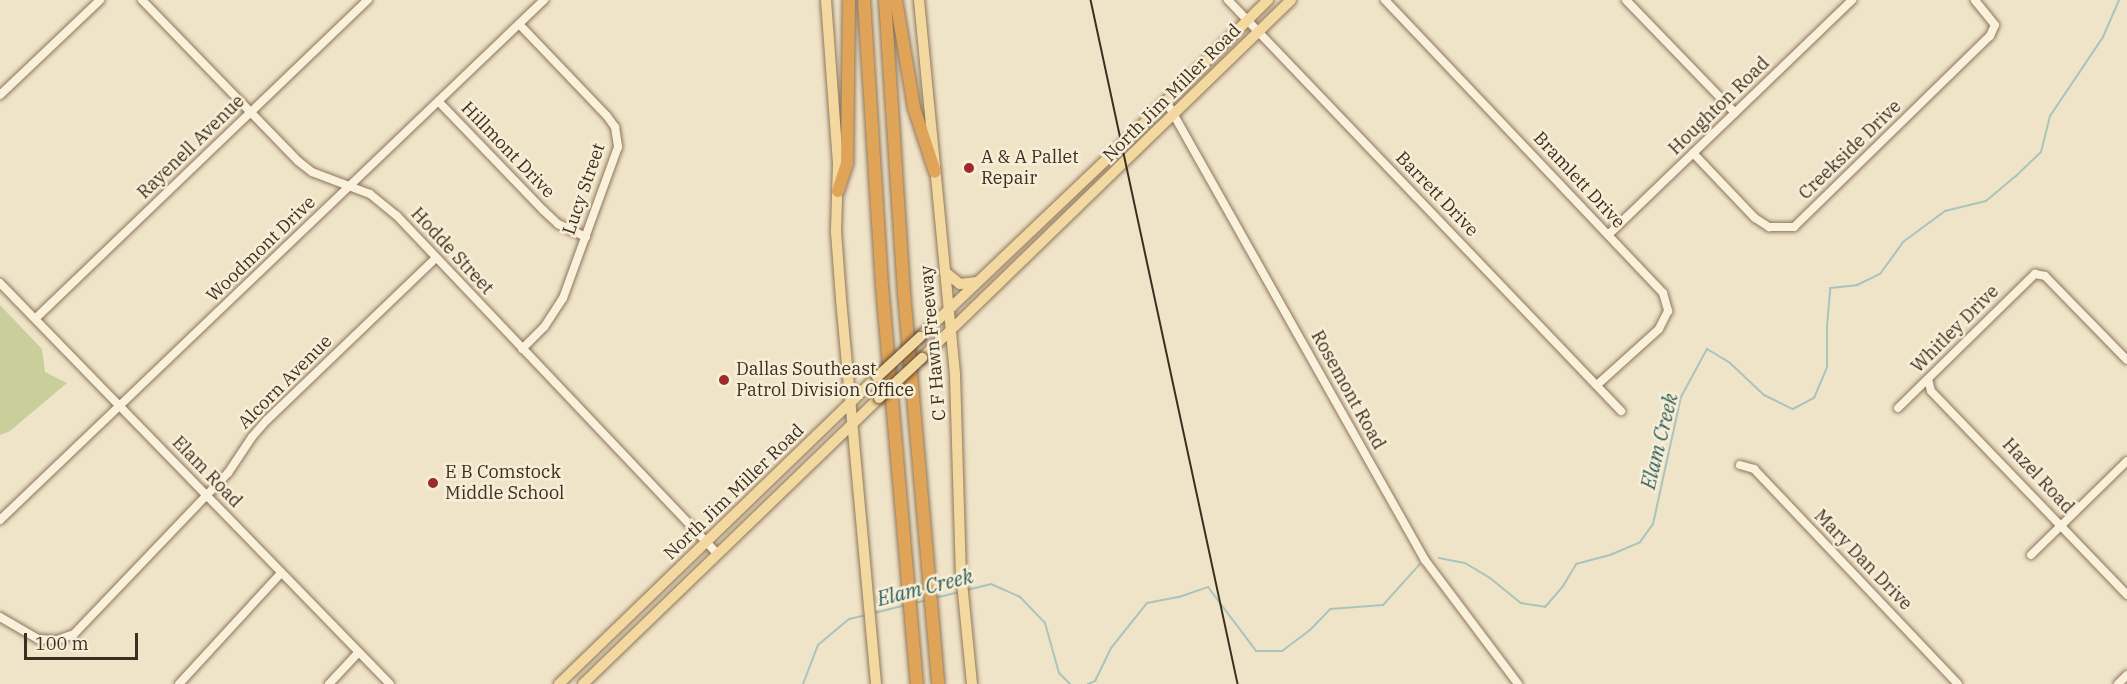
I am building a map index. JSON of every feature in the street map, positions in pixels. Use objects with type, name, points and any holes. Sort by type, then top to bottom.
[{"type":"highway","points":[[838,191],[847,164],[849,0]]},
{"type":"highway","points":[[864,0],[882,286],[917,684]]},
{"type":"highway","name":"C F Hawn Freeway","points":[[885,0],[904,292],[938,684]]},
{"type":"highway","points":[[896,0],[914,108],[922,138],[936,172]]},
{"type":"main road","points":[[826,0],[838,191],[836,232],[876,684]]},
{"type":"main road","name":"C F Hawn Freeway","points":[[919,0],[951,330],[957,409],[961,572],[972,684]]},
{"type":"main road","name":"North Jim Miller Road","points":[[559,684],[877,377],[987,275],[1268,0]]},
{"type":"main road","name":"North Jim Miller Road","points":[[586,681],[1292,0]]},
{"type":"main road","points":[[945,272],[954,281],[967,285],[987,275]]},
{"type":"main road","points":[[802,449],[814,460]]},
{"type":"main road","points":[[758,492],[768,504]]},
{"type":"main road","points":[[627,619],[638,631]]},
{"type":"main road","points":[[577,667],[586,681]]},
{"type":"street","points":[[0,95],[100,0]]},
{"type":"street","name":"Hodde Street","points":[[142,0],[298,162],[312,172],[352,185],[370,194],[387,207],[717,553]]},
{"type":"street","name":"Rayenell Avenue","points":[[36,318],[368,0]]},
{"type":"street","name":"Woodmont Drive","points":[[0,520],[544,0]]},
{"type":"street","name":"Barrett Drive","points":[[1228,0],[1621,411]]},
{"type":"street","name":"Bramlett Drive","points":[[1385,0],[1663,293],[1668,311],[1659,329],[1597,385]]},
{"type":"street","points":[[1626,0],[1735,114]]},
{"type":"street","name":"Houghton Road","points":[[1608,235],[1852,0]]},
{"type":"street","name":"Creekside Drive","points":[[1693,153],[1755,218],[1769,227],[1794,227],[1990,36],[1995,24],[1975,0]]},
{"type":"street","name":"Lucy Street","points":[[519,24],[615,127],[618,147],[563,298],[553,316],[522,349]]},
{"type":"street","name":"Rosemont Road","points":[[1166,101],[1425,560],[1518,684]]},
{"type":"street","name":"Hillmont Drive","points":[[439,102],[550,217],[558,224],[586,237]]},
{"type":"street","name":"Alcorn Avenue","points":[[0,617],[38,639],[57,640],[74,634],[228,473],[252,437],[267,420],[435,259]]},
{"type":"street","name":"Whitley Drive","points":[[1898,408],[2036,274],[2045,276],[2127,360]]},
{"type":"street","name":"Elam Road","points":[[0,283],[390,684]]},
{"type":"street","name":"Hazel Road","points":[[1928,379],[1931,391],[2127,596]]},
{"type":"street","points":[[2031,555],[2127,461]]},
{"type":"street","name":"Mary Dan Drive","points":[[1740,465],[1754,469],[1959,684]]},
{"type":"street","points":[[179,684],[281,573]]},
{"type":"street","points":[[329,684],[358,653]]},
{"type":"street","points":[[2118,684],[2127,675]]},
{"type":"green space","points":[[0,305],[42,349],[45,372],[67,383],[10,431],[0,435]]},
{"type":"waterway","name":"Elam Creek","points":[[1439,558],[1465,563],[1490,578],[1521,603],[1545,607],[1563,586],[1576,564],[1610,555],[1640,542],[1653,524],[1681,397],[1707,349],[1730,363],[1764,395],[1793,409],[1814,398],[1827,367],[1830,288],[1857,285],[1880,274],[1903,242],[1945,211],[1986,201],[2041,152],[2050,116],[2103,37],[2119,0]]},
{"type":"waterway","name":"Elam Creek","points":[[1088,684],[1095,681],[1111,648],[1147,603],[1179,597],[1208,587],[1256,651],[1282,651],[1310,630],[1330,609],[1383,605],[1420,564]]},
{"type":"waterway","name":"Elam Creek","points":[[967,590],[991,584],[1020,597],[1045,623],[1059,673],[1070,684]]},
{"type":"waterway","name":"Elam Creek","points":[[935,598],[959,592]]},
{"type":"waterway","name":"Elam Creek","points":[[915,603],[927,600]]},
{"type":"waterway","name":"Elam Creek","points":[[874,613],[906,605]]},
{"type":"waterway","name":"Elam Creek","points":[[803,684],[818,645],[849,619],[866,615]]},
{"type":"tram line","points":[[1091,0],[1238,684]]},
{"type":"place","name":"A & A Pallet Repair","points":[[969,168]]},
{"type":"place","name":"Dallas Southeast Patrol Division Office","points":[[724,380]]},
{"type":"place","name":"E B Comstock Middle School","points":[[433,483]]}]
